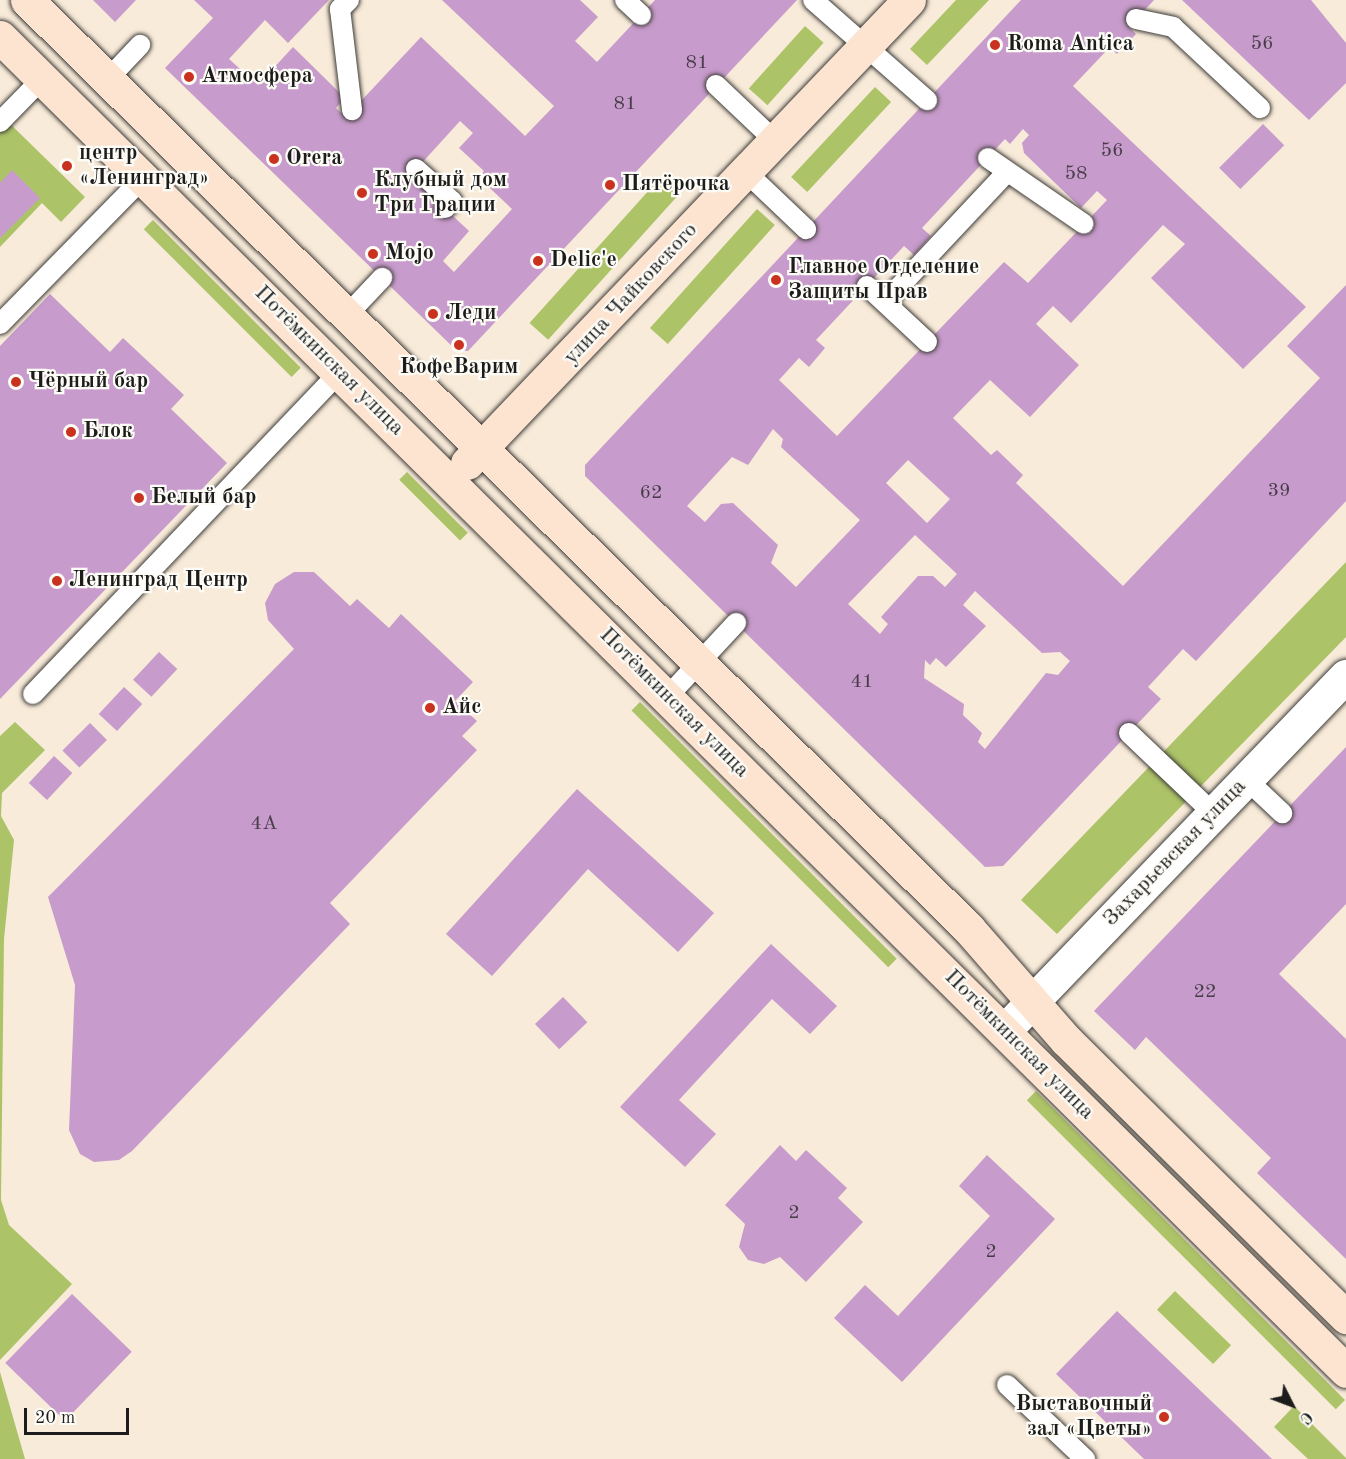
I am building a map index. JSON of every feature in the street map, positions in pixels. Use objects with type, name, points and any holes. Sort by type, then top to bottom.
[{"type":"street","name":"Потёмкинская улица","points":[[27,0],[348,314],[969,929],[1032,1001],[1346,1317]]},
{"type":"street","name":"улица Чайковского","points":[[450,480],[909,0]]},
{"type":"street","name":"Потёмкинская улица","points":[[0,37],[668,696],[1346,1371]]},
{"type":"street","name":"Захарьевская улица","points":[[1004,1031],[1346,676]]},
{"type":"lane","points":[[349,0],[340,9],[352,110]]},
{"type":"lane","points":[[625,0],[641,15]]},
{"type":"lane","points":[[813,0],[927,100]]},
{"type":"lane","points":[[1136,19],[1173,27],[1260,108]]},
{"type":"lane","points":[[108,79],[140,45]]},
{"type":"lane","points":[[0,122],[43,78]]},
{"type":"lane","points":[[716,85],[775,141]]},
{"type":"lane","points":[[988,158],[1005,174],[1084,224]]},
{"type":"lane","points":[[416,169],[452,201],[445,208]]},
{"type":"lane","points":[[746,172],[806,229]]},
{"type":"lane","points":[[885,302],[1005,174]]},
{"type":"lane","points":[[0,324],[143,178]]},
{"type":"lane","points":[[348,314],[382,278]]},
{"type":"lane","points":[[867,286],[927,342]]},
{"type":"lane","points":[[33,694],[340,371]]},
{"type":"lane","points":[[668,696],[736,623]]},
{"type":"lane","points":[[1129,733],[1213,813]]},
{"type":"lane","points":[[1246,779],[1282,813]]},
{"type":"lane","points":[[1007,1385],[1085,1459]]},
{"type":"green space","points":[[956,0],[989,0],[927,65],[910,49]]},
{"type":"green space","points":[[805,26],[824,43],[767,105],[749,88]]},
{"type":"green space","points":[[875,87],[891,102],[807,192],[791,177]]},
{"type":"green space","points":[[0,114],[85,197],[61,222],[42,203],[0,247]]},
{"type":"green space","points":[[660,178],[679,195],[548,340],[530,323]]},
{"type":"green space","points":[[757,209],[775,225],[668,344],[650,328]]},
{"type":"green space","points":[[153,220],[301,368],[292,377],[144,229]]},
{"type":"green space","points":[[407,472],[468,533],[460,541],[399,480]]},
{"type":"green space","points":[[1346,562],[1346,637],[1057,934],[1021,900]]},
{"type":"green space","points":[[640,702],[897,959],[888,967],[632,710]]},
{"type":"green space","points":[[15,722],[45,750],[2,793],[1,816],[14,840],[4,939],[1,1200],[9,1225],[72,1284],[0,1360],[0,736]]},
{"type":"green space","points":[[1036,1091],[1345,1400],[1336,1409],[1027,1100]]},
{"type":"green space","points":[[1175,1291],[1231,1345],[1213,1364],[1157,1310]]},
{"type":"green space","points":[[0,1372],[25,1459],[0,1459]]},
{"type":"green space","points":[[1294,1406],[1346,1459],[1308,1459],[1274,1427]]},
{"type":"building","points":[[93,0],[136,0],[115,22]]},
{"type":"building","points":[[194,0],[329,0],[288,43],[265,20],[229,59],[258,85],[293,47],[345,98],[336,108],[346,117],[421,37],[525,136],[554,106],[442,0],[580,0],[598,17],[575,41],[597,62],[655,0],[797,0],[468,351],[456,350],[165,68],[213,18]],"holes":[[[460,121],[473,133],[459,148],[484,171],[478,177],[512,209],[454,272],[443,261],[469,231],[410,176]]]},
{"type":"building","points":[[1021,0],[1154,0],[1129,27],[1136,34],[1117,54],[1110,47],[1073,86],[1306,307],[1243,369],[1151,278],[1185,244],[1163,225],[1071,323],[1053,306],[1036,324],[1079,365],[1030,417],[990,380],[953,418],[991,455],[997,450],[1023,475],[1016,483],[1123,586],[1320,378],[1287,346],[1346,285],[1346,501],[1196,661],[1183,649],[1148,687],[1161,699],[1003,866],[985,867],[585,476],[585,465]],"holes":[[[1023,129],[1029,135],[1022,143],[1024,153],[1081,208],[1097,191],[1107,200],[1028,283],[1004,262],[837,436],[779,380],[799,358],[809,367],[825,348],[816,340],[904,246],[914,255],[931,236],[922,228],[1005,139],[1010,144]],[[773,429],[783,439],[781,447],[860,520],[796,587],[771,563],[778,545],[733,503],[721,504],[705,522],[687,506],[732,457],[748,465]],[[908,460],[950,499],[927,523],[886,483]],[[915,535],[957,574],[945,587],[933,576],[918,576],[881,617],[888,624],[880,634],[848,604]],[[975,591],[1042,653],[1060,652],[1070,661],[1058,675],[1046,673],[985,749],[978,742],[982,733],[963,715],[964,704],[924,678],[925,660],[930,665],[936,658],[946,667],[986,626],[963,605]]]},
{"type":"building","points":[[1182,0],[1311,0],[1346,43],[1346,83],[1309,120]]},
{"type":"building","points":[[1263,124],[1284,145],[1240,189],[1219,168]]},
{"type":"building","points":[[12,170],[40,198],[0,238],[0,183]]},
{"type":"building","name":"Ленинград Центр","points":[[50,294],[110,352],[123,338],[184,395],[171,409],[227,463],[0,699],[0,346]]},
{"type":"building","points":[[294,572],[314,572],[350,606],[357,599],[389,628],[401,614],[473,682],[455,701],[477,721],[462,736],[477,750],[330,903],[350,924],[132,1151],[119,1160],[94,1162],[80,1154],[69,1130],[75,985],[48,897],[294,649],[268,620],[265,603],[275,584]]},
{"type":"building","points":[[159,652],[177,669],[151,697],[133,680]]},
{"type":"building","points":[[124,687],[142,704],[117,731],[99,714]]},
{"type":"building","points":[[90,723],[107,740],[79,768],[62,751]]},
{"type":"building","points":[[1346,747],[1346,904],[1279,974],[1346,1039],[1346,1259],[1257,1173],[1271,1158],[1146,1037],[1135,1050],[1094,1011]]},
{"type":"building","points":[[54,756],[72,773],[47,800],[29,783]]},
{"type":"building","points":[[577,789],[714,913],[678,952],[588,869],[492,976],[446,934]]},
{"type":"building","points":[[771,944],[837,1006],[810,1034],[772,999],[679,1100],[716,1134],[685,1167],[620,1107]]},
{"type":"building","points":[[563,997],[587,1022],[559,1049],[535,1024]]},
{"type":"building","points":[[780,1145],[796,1161],[806,1150],[847,1188],[838,1198],[863,1222],[806,1282],[780,1257],[764,1264],[748,1260],[739,1247],[745,1224],[725,1205]]},
{"type":"building","points":[[987,1155],[1055,1219],[902,1382],[834,1318],[865,1285],[898,1316],[990,1216],[959,1186]]},
{"type":"building","points":[[72,1294],[132,1352],[65,1421],[5,1363]]},
{"type":"building","name":"Выставочный зал «Цветы»","points":[[1117,1311],[1272,1459],[1144,1459],[1056,1374]]},
{"type":"place","name":"Roma Antica","points":[[995,45]]},
{"type":"place","name":"Атмосфера","points":[[189,77]]},
{"type":"place","name":"Orera","points":[[274,159]]},
{"type":"place","name":"центр «Ленинград»","points":[[67,166]]},
{"type":"place","name":"Пятёрочка","points":[[610,185]]},
{"type":"place","name":"Клубный дом Три Грации","points":[[362,193]]},
{"type":"place","name":"Mojo","points":[[373,254]]},
{"type":"place","name":"Delic'e","points":[[538,261]]},
{"type":"place","name":"Главное Отделение Защиты Прав","points":[[776,280]]},
{"type":"place","name":"Леди","points":[[433,314]]},
{"type":"place","name":"КофеВарим","points":[[459,345]]},
{"type":"place","name":"Чёрный бар","points":[[16,382]]},
{"type":"place","name":"Блок","points":[[71,432]]},
{"type":"place","name":"Белый бар","points":[[139,498]]},
{"type":"place","name":"Ленинград Центр","points":[[57,581]]},
{"type":"place","name":"Айс","points":[[430,708]]},
{"type":"place","name":"Выставочный зал «Цветы»","points":[[1164,1417]]}]
